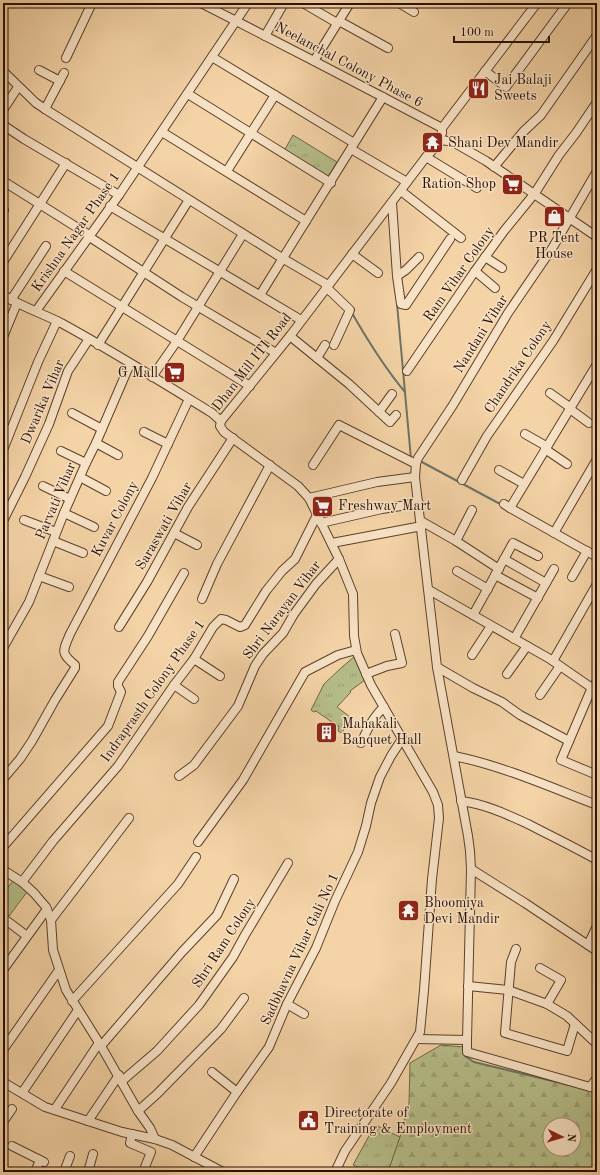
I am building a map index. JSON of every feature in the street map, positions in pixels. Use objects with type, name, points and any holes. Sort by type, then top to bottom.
[{"type":"street","points":[[66,58],[92,3]]},
{"type":"street","name":"Krishna Nagar Phase 1","points":[[36,311],[119,195],[248,3]]},
{"type":"street","points":[[265,36],[284,3]]},
{"type":"street","points":[[303,3],[388,48]]},
{"type":"street","points":[[314,61],[350,3]]},
{"type":"street","points":[[401,3],[414,12]]},
{"type":"street","points":[[537,3],[442,128],[442,140],[453,142],[494,166],[597,237]]},
{"type":"street","points":[[486,71],[506,87],[568,3]]},
{"type":"street","name":"Neelanchal Colony Phase 6","points":[[208,4],[236,21],[442,128]]},
{"type":"street","points":[[494,166],[523,132],[541,114],[597,35]]},
{"type":"street","points":[[212,57],[275,95],[407,182]]},
{"type":"street","points":[[39,70],[60,81]]},
{"type":"street","points":[[3,71],[36,104],[327,286],[350,310],[334,345]]},
{"type":"street","points":[[45,109],[64,73]]},
{"type":"street","points":[[3,110],[18,86]]},
{"type":"street","points":[[188,94],[331,183]]},
{"type":"street","points":[[227,171],[275,95]]},
{"type":"street","points":[[260,295],[282,258],[331,183],[383,97]]},
{"type":"street","name":"Ram Vihar Colony","points":[[406,371],[485,257],[535,193],[559,155],[597,102]]},
{"type":"street","points":[[3,125],[119,195]]},
{"type":"street","points":[[162,132],[306,221]]},
{"type":"street","name":"Dhan Mill ITI Road","points":[[335,1172],[345,1151],[391,1083],[420,1032],[432,879],[440,818],[438,805],[433,792],[366,674],[356,650],[354,636],[354,594],[332,543],[309,498],[298,486],[224,432],[220,426],[221,421],[290,336],[426,157],[442,140]]},
{"type":"street","points":[[426,157],[477,188]]},
{"type":"street","points":[[3,262],[41,205],[66,163]]},
{"type":"street","name":"Nandani Vihar","points":[[413,463],[418,458],[452,405],[508,313],[553,247],[597,172]]},
{"type":"street","points":[[3,181],[143,272],[276,353]]},
{"type":"street","points":[[401,191],[461,238]]},
{"type":"street","points":[[98,345],[187,203]]},
{"type":"street","points":[[392,203],[397,276],[401,304],[406,305],[450,239]]},
{"type":"street","points":[[110,206],[301,320]]},
{"type":"street","points":[[152,377],[177,341],[243,234]]},
{"type":"street","points":[[3,337],[14,302],[46,246]]},
{"type":"street","points":[[352,254],[378,273]]},
{"type":"street","points":[[397,276],[406,270],[419,257]]},
{"type":"street","points":[[485,257],[502,268]]},
{"type":"street","name":"Chandrika Colony","points":[[462,480],[488,436],[549,346],[597,269]]},
{"type":"street","points":[[475,271],[495,288]]},
{"type":"street","points":[[64,272],[250,386]]},
{"type":"street","points":[[3,295],[14,302],[57,321],[89,339],[212,413],[221,421]]},
{"type":"street","points":[[3,450],[38,362],[57,321]]},
{"type":"street","points":[[290,336],[349,384],[390,422],[396,415]]},
{"type":"street","name":"Dwarika Vihar","points":[[3,521],[22,484],[49,424],[68,371],[89,339]]},
{"type":"street","points":[[317,358],[325,345]]},
{"type":"street","name":"Parvati Vihar","points":[[3,648],[6,634],[28,602],[64,512],[130,364]]},
{"type":"street","points":[[597,364],[524,484],[507,506],[597,557]]},
{"type":"street","points":[[550,393],[589,423]]},
{"type":"street","points":[[379,412],[392,394]]},
{"type":"street","name":"Kuvar Colony","points":[[3,779],[20,759],[32,741],[75,668],[75,665],[67,659],[63,651],[70,634],[152,478],[189,399]]},
{"type":"street","points":[[72,414],[102,429]]},
{"type":"street","points":[[313,465],[339,425],[413,463],[437,667],[470,851],[468,1052],[594,1088],[597,1078]]},
{"type":"street","points":[[144,432],[168,444]]},
{"type":"street","points":[[525,434],[567,464]]},
{"type":"street","name":"Saraswati Vihar","points":[[119,627],[147,582],[188,507],[233,438]]},
{"type":"street","points":[[96,443],[118,455]]},
{"type":"street","points":[[61,451],[86,463]]},
{"type":"street","points":[[554,533],[597,459]]},
{"type":"street","points":[[202,599],[217,564],[270,465]]},
{"type":"street","points":[[499,470],[524,484]]},
{"type":"street","points":[[80,477],[106,491]]},
{"type":"street","points":[[309,498],[377,482],[414,477]]},
{"type":"street","points":[[43,486],[70,499]]},
{"type":"street","points":[[319,519],[417,503]]},
{"type":"street","points":[[456,541],[472,510]]},
{"type":"street","points":[[64,512],[94,527]]},
{"type":"street","name":"Indraprasth Colony Phase 1","points":[[22,882],[53,841],[118,766],[174,685],[194,659],[213,627],[221,619],[240,626],[245,625],[266,590],[282,571],[295,559],[319,519]]},
{"type":"street","points":[[24,520],[56,532]]},
{"type":"street","points":[[332,543],[420,525],[456,541],[477,554],[497,572],[538,598]]},
{"type":"street","points":[[174,533],[197,546]]},
{"type":"street","points":[[53,541],[83,553]]},
{"type":"street","points":[[473,615],[513,543],[538,556]]},
{"type":"street","points":[[572,577],[587,551]]},
{"type":"street","name":"Shri Narayan Vihar","points":[[179,776],[194,765],[238,706],[255,666],[263,654],[283,633],[294,614],[316,584],[339,558]]},
{"type":"street","points":[[504,560],[546,584]]},
{"type":"street","points":[[514,638],[554,569]]},
{"type":"street","points":[[457,571],[488,589]]},
{"type":"street","points":[[3,848],[108,726],[121,692],[118,682],[148,636],[184,573]]},
{"type":"street","points":[[39,576],[69,587]]},
{"type":"street","points":[[540,695],[597,584]]},
{"type":"street","points":[[429,590],[514,638],[594,689],[561,760],[597,775]]},
{"type":"street","points":[[472,655],[491,626]]},
{"type":"street","points":[[366,674],[387,666],[402,663],[395,634]]},
{"type":"street","points":[[507,674],[527,646]]},
{"type":"street","points":[[198,842],[243,780],[305,672],[338,655],[356,650]]},
{"type":"street","points":[[194,659],[220,676]]},
{"type":"street","points":[[437,667],[473,688],[502,702],[520,715],[569,741]]},
{"type":"street","points":[[174,685],[194,699]]},
{"type":"street","points":[[362,743],[372,722],[384,707]]},
{"type":"street","name":"Sadbhavna Vihar Gali No 1","points":[[194,1157],[236,1092],[269,1047],[287,1004],[316,948],[335,901],[358,852],[371,803],[380,777],[402,739]]},
{"type":"street","points":[[454,756],[475,760],[497,767],[597,805]]},
{"type":"street","points":[[461,801],[474,802],[509,815],[549,834],[597,860]]},
{"type":"street","points":[[50,920],[129,818]]},
{"type":"street","points":[[72,1001],[178,884],[196,857]]},
{"type":"street","name":"Shri Ram Colony","points":[[88,1122],[120,1078],[157,1050],[199,1005],[233,957],[288,863]]},
{"type":"street","points":[[471,869],[597,951]]},
{"type":"street","points":[[3,870],[22,882],[34,893],[46,909],[50,920],[53,950],[58,970],[66,990],[100,1044],[155,1138]]},
{"type":"street","points":[[54,1109],[100,1044],[217,915],[234,879]]},
{"type":"street","points":[[4,966],[46,909]]},
{"type":"street","points":[[7,921],[27,936]]},
{"type":"street","points":[[588,945],[597,926]]},
{"type":"street","points":[[516,949],[511,962],[505,1033],[567,1051],[575,1024]]},
{"type":"street","points":[[540,968],[560,980],[547,1004]]},
{"type":"street","points":[[3,1050],[58,970]]},
{"type":"street","points":[[468,986],[508,990],[547,1004],[567,1016],[597,1044]]},
{"type":"street","points":[[138,1111],[157,1094],[221,1029],[244,998]]},
{"type":"street","points":[[287,1004],[304,1014]]},
{"type":"street","points":[[22,1093],[78,1010]]},
{"type":"street","points":[[416,1039],[467,1040]]},
{"type":"street","points":[[212,1072],[236,1092]]},
{"type":"street","points":[[3,1082],[45,1107],[88,1122],[132,1134],[155,1138],[172,1145],[223,1172]]},
{"type":"street","points":[[3,1122],[12,1109]]},
{"type":"street","points":[[132,1134],[130,1143],[151,1152],[144,1172]]},
{"type":"street","points":[[12,1146],[42,1161],[35,1172]]},
{"type":"street","points":[[88,1172],[94,1154]]},
{"type":"street","points":[[64,1172],[70,1156]]},
{"type":"green space","points":[[293,135],[337,162],[328,177],[284,151]]},
{"type":"green space","points":[[355,656],[365,680],[350,691],[351,692],[337,707],[350,717],[342,733],[338,731],[339,727],[316,711],[314,712],[311,710],[324,684]]},
{"type":"green space","points":[[14,880],[27,892],[9,916],[3,912],[3,893]]},
{"type":"green space","points":[[441,1045],[464,1047],[465,1056],[474,1062],[597,1092],[597,1172],[388,1172],[400,1137],[409,1103],[410,1063]]},
{"type":"green space","points":[[375,1125],[400,1137],[389,1170],[383,1168],[381,1172],[372,1172],[353,1165]]},
{"type":"waterway","points":[[397,304],[411,459]]},
{"type":"waterway","points":[[352,313],[377,354],[405,392]]},
{"type":"waterway","points":[[420,461],[502,505]]},
{"type":"waterway","points":[[465,1053],[465,1056],[474,1062],[569,1085]]},
{"type":"place","name":"Jai Balaji Sweets","points":[[479,88]]},
{"type":"place","name":"Shani Dev Mandir","points":[[433,143]]},
{"type":"place","name":"Ration Shop","points":[[512,184]]},
{"type":"place","name":"PR Tent House","points":[[554,216]]},
{"type":"place","name":"G Mall","points":[[174,373]]},
{"type":"place","name":"Freshway Mart","points":[[322,506]]},
{"type":"place","name":"Mahakali Banquet Hall","points":[[327,732]]},
{"type":"place","name":"Bhoomiya Devi Mandir","points":[[408,911]]},
{"type":"place","name":"Directorate of Training & Employment","points":[[309,1121]]}]
